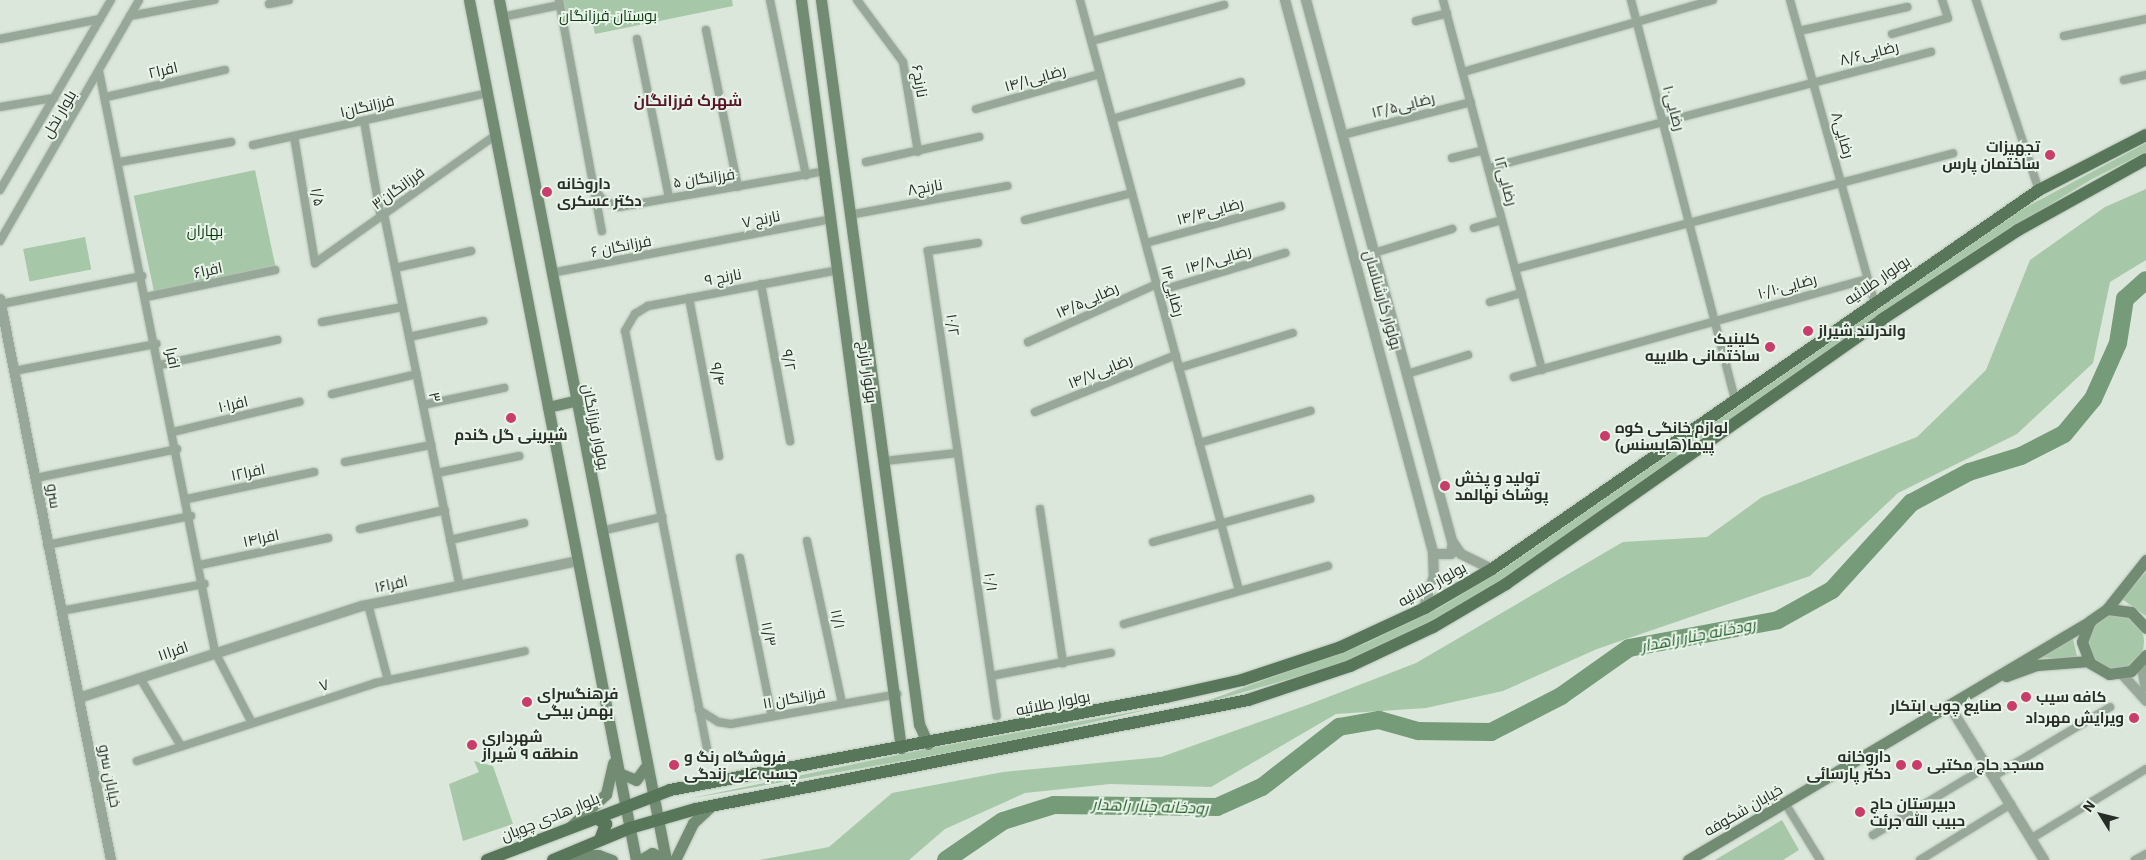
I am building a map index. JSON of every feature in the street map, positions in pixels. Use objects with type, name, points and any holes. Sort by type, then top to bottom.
[{"type":"main road","points":[[470,0],[613,744],[638,860],[652,853],[669,860],[693,823],[710,807]]},
{"type":"main road","name":"بولوار فرزانگان","points":[[499,0],[575,401],[653,795],[669,860]]},
{"type":"main road","name":"بولوار نارنج","points":[[801,0],[902,728],[901,748]]},
{"type":"main road","name":"بولوار نارنج","points":[[821,0],[919,724],[928,744]]},
{"type":"main road","name":"بولوار طلائیه","points":[[625,804],[691,786],[928,744],[1166,697],[1288,667],[1423,609],[1492,568],[1874,301],[2039,190],[2146,135]]},
{"type":"main road","points":[[553,860],[630,828],[696,809],[1169,717],[1294,686],[1434,627],[1506,584],[2010,235],[2146,159]]},
{"type":"main road","points":[[851,354],[869,352]]},
{"type":"main road","points":[[548,407],[575,401]]},
{"type":"main road","points":[[2107,610],[2146,560]]},
{"type":"main road","points":[[2107,610],[2129,611],[2146,628]]},
{"type":"main road","name":"خیابان شکوفه","points":[[1688,860],[1994,680],[2107,610]]},
{"type":"main road","points":[[2090,621],[2082,639],[2088,661],[2104,673],[2122,674],[2143,659]]},
{"type":"main road","name":"خیابان شکوفه","points":[[1994,680],[2037,665],[2088,661]]},
{"type":"main road","points":[[1166,697],[1169,717]]},
{"type":"main road","points":[[902,728],[912,732],[919,724]]},
{"type":"main road","points":[[567,829],[606,794],[612,779],[613,744]]},
{"type":"main road","points":[[619,773],[636,780],[647,765]]},
{"type":"main road","points":[[691,786],[684,800],[696,809]]},
{"type":"main road","name":"بلوار هادی چوپان","points":[[488,860],[596,818],[625,804]]},
{"type":"main road","points":[[596,818],[606,824],[600,840]]},
{"type":"main road","points":[[566,855],[598,855],[612,860]]},
{"type":"street","name":"بلوار نخل","points":[[0,190],[111,0]]},
{"type":"street","name":"بلوار نخل","points":[[0,241],[139,0]]},
{"type":"street","points":[[130,16],[214,0]]},
{"type":"street","points":[[269,4],[289,0]]},
{"type":"street","points":[[770,0],[806,175]]},
{"type":"street","name":"نارنج۶","points":[[857,0],[903,62],[918,152]]},
{"type":"street","name":"رضایی۱۴","points":[[1080,0],[1239,590]]},
{"type":"street","name":"بولوار کارشناسان","points":[[1284,0],[1433,554],[1434,576],[1423,609]]},
{"type":"street","name":"بولوار کارشناسان","points":[[1306,0],[1453,542]]},
{"type":"street","name":"رضایی۱۲","points":[[1443,0],[1542,370]]},
{"type":"street","name":"رضایی۱۰","points":[[1631,0],[1735,399]]},
{"type":"street","points":[[1463,72],[1636,19],[1712,0]]},
{"type":"street","name":"رضایی۸","points":[[1790,0],[1874,301]]},
{"type":"street","points":[[1892,34],[1948,18],[1942,0]]},
{"type":"street","points":[[1976,0],[2039,190]]},
{"type":"street","points":[[502,17],[559,2],[602,231]]},
{"type":"street","points":[[1092,41],[1224,5]]},
{"type":"street","points":[[1799,31],[1906,7]]},
{"type":"street","points":[[1416,22],[1447,13]]},
{"type":"street","points":[[0,39],[100,19]]},
{"type":"street","points":[[2064,36],[2146,19]]},
{"type":"street","points":[[706,30],[738,187]]},
{"type":"street","points":[[637,39],[669,197]]},
{"type":"street","name":"رضایی۸/۶","points":[[1488,168],[1663,120],[1931,52]]},
{"type":"street","name":"۲افرا","points":[[106,97],[225,70]]},
{"type":"street","name":"افرا","points":[[99,71],[120,162],[174,432],[204,584],[215,652],[252,723]]},
{"type":"street","name":"۱۴/۱رضایی","points":[[976,109],[1100,74]]},
{"type":"street","points":[[2124,80],[2146,75]]},
{"type":"street","points":[[1112,118],[1241,82]]},
{"type":"street","name":"فرزانگان۱","points":[[253,145],[364,122],[488,93]]},
{"type":"street","points":[[0,107],[54,98]]},
{"type":"street","name":"رضایی۱۲/۵","points":[[1342,135],[1471,102]]},
{"type":"street","name":"۳","points":[[364,122],[460,586]]},
{"type":"street","name":"فرزانگان۳","points":[[315,263],[496,135]]},
{"type":"street","name":"۱/۵","points":[[294,136],[315,263]]},
{"type":"street","points":[[866,162],[979,137]]},
{"type":"street","points":[[120,162],[231,142]]},
{"type":"street","points":[[1452,158],[1483,150]]},
{"type":"street","points":[[1516,269],[1953,153]]},
{"type":"street","name":"فرزانگان ۵","points":[[594,189],[603,200],[619,207],[825,171]]},
{"type":"street","name":"نارنج۸","points":[[849,215],[1007,186]]},
{"type":"street","points":[[1025,220],[1132,193]]},
{"type":"street","name":"رضایی۱۴/۴","points":[[1146,243],[1281,206]]},
{"type":"street","name":"نارنج ۷","points":[[696,245],[831,219]]},
{"type":"street","points":[[1474,228],[1502,220]]},
{"type":"street","points":[[1374,253],[1452,230]]},
{"type":"street","name":"۱۰/۲","points":[[958,453],[928,251],[978,243]]},
{"type":"street","name":"فرزانگان ۶","points":[[551,274],[696,245]]},
{"type":"street","points":[[395,268],[471,251]]},
{"type":"street","name":"رضایی۱۴/۸","points":[[1158,287],[1285,253]]},
{"type":"street","name":"۶افرا","points":[[146,298],[275,270]]},
{"type":"street","name":"نارنج ۹","points":[[662,517],[625,331],[635,314],[648,306],[839,270]]},
{"type":"street","points":[[0,302],[142,276]]},
{"type":"street","name":"رضایی۱۰/۱۰","points":[[1514,377],[1867,279]]},
{"type":"street","name":"۹/۲","points":[[761,284],[790,441]]},
{"type":"street","name":"رضایی۱۴/۵","points":[[1028,342],[1158,287]]},
{"type":"street","points":[[1490,302],[1522,292]]},
{"type":"street","name":"۹/۴","points":[[689,298],[719,456]]},
{"type":"street","name":"سرو","points":[[0,302],[79,698]]},
{"type":"street","points":[[322,322],[403,307]]},
{"type":"street","points":[[409,337],[483,321]]},
{"type":"street","points":[[1179,368],[1293,333]]},
{"type":"street","points":[[160,365],[277,340]]},
{"type":"street","points":[[14,371],[156,344]]},
{"type":"street","name":"رضایی۱۴/۷","points":[[1035,412],[1176,355]]},
{"type":"street","points":[[1407,374],[1468,355]]},
{"type":"street","points":[[332,394],[417,374]]},
{"type":"street","points":[[423,405],[504,388]]},
{"type":"street","name":"۱۰افرا","points":[[174,432],[299,402]]},
{"type":"street","points":[[1199,443],[1310,411]]},
{"type":"street","points":[[345,462],[431,444]]},
{"type":"street","points":[[36,478],[177,449]]},
{"type":"street","points":[[884,461],[958,453]]},
{"type":"street","name":"۱۰/۱","points":[[958,453],[997,716]]},
{"type":"street","points":[[437,473],[519,456]]},
{"type":"street","name":"۱۲افرا","points":[[187,499],[314,472]]},
{"type":"street","points":[[1152,542],[1310,498]]},
{"type":"street","points":[[1040,509],[1063,663]]},
{"type":"street","points":[[360,529],[444,510]]},
{"type":"street","points":[[47,545],[190,516]]},
{"type":"street","points":[[601,530],[662,517],[707,748]]},
{"type":"street","points":[[450,540],[524,523]]},
{"type":"street","name":"۱۴افرا","points":[[200,565],[328,538]]},
{"type":"street","name":"۱۱/۱","points":[[807,541],[842,703]]},
{"type":"street","points":[[1433,554],[1451,554],[1453,542]]},
{"type":"street","points":[[1453,542],[1460,554],[1492,568]]},
{"type":"street","name":"۱۱/۳","points":[[740,558],[772,716]]},
{"type":"street","name":"۱۶افرا","points":[[215,652],[368,604],[578,561]]},
{"type":"street","points":[[1124,624],[1328,566]]},
{"type":"street","points":[[61,611],[204,584]]},
{"type":"street","points":[[368,604],[388,680]]},
{"type":"street","name":"۷","points":[[137,761],[388,680],[524,651]]},
{"type":"street","name":"افرا۱۱","points":[[79,698],[215,652]]},
{"type":"street","points":[[990,676],[1111,653]]},
{"type":"street","points":[[2143,659],[2146,688]]},
{"type":"street","points":[[2122,674],[2146,701]]},
{"type":"street","points":[[140,678],[181,746]]},
{"type":"street","name":"فرزانگان ۱۱","points":[[699,710],[718,722],[731,724],[897,694]]},
{"type":"street","name":"خیابان سرو","points":[[79,698],[111,860]]},
{"type":"street","points":[[1949,705],[2044,860]]},
{"type":"street","points":[[1994,776],[2110,707]]},
{"type":"street","points":[[1873,834],[1988,766]]},
{"type":"street","points":[[2032,838],[2146,769]]},
{"type":"street","points":[[1785,803],[1820,860]]},
{"type":"street","points":[[1920,860],[2011,804]]},
{"type":"street","points":[[2136,860],[2146,854]]},
{"type":"green space","name":"بوستان فرزانگان","points":[[560,0],[732,0],[733,6],[595,34],[590,10],[563,15]]},
{"type":"green space","points":[[2146,143],[2146,152],[2092,179],[1980,247],[1493,586],[1428,623],[1339,665],[1187,708],[1364,644],[1439,608],[1502,570],[2021,210]]},
{"type":"green space","name":"بهاران","points":[[255,170],[275,266],[154,292],[134,196]]},
{"type":"green space","points":[[2146,189],[2146,260],[2110,282],[2093,363],[2017,434],[1898,493],[1810,576],[1597,649],[1503,691],[1426,708],[1336,714],[1211,787],[1110,784],[1025,793],[945,829],[909,860],[759,860],[829,847],[892,793],[1003,772],[1161,757],[1310,704],[1416,663],[1623,542],[1707,537],[1762,497],[1917,437],[1986,370],[2030,260],[2105,207]]},
{"type":"green space","points":[[85,237],[91,269],[29,281],[23,249]]},
{"type":"green space","points":[[2146,572],[2146,616],[2122,599]]},
{"type":"green space","points":[[2116,614],[2131,619],[2139,627],[2144,642],[2139,657],[2131,665],[2116,670],[2101,665],[2093,657],[2088,642],[2093,627],[2101,619]]},
{"type":"green space","points":[[2072,635],[2078,660],[2037,657]]},
{"type":"green space","points":[[1155,708],[998,744],[687,799],[931,748]]},
{"type":"green space","points":[[474,761],[493,766],[513,824],[463,841],[449,784],[479,772]]},
{"type":"green space","points":[[1782,820],[1799,850],[1783,860],[1715,860]]},
{"type":"waterway","name":"رودخانه چنار راهدار","points":[[946,860],[1003,821],[1054,805],[1217,807],[1262,787],[1339,727],[1379,720],[1418,731],[1491,732],[1561,696],[1629,648],[1778,620],[1832,590],[1911,503],[1969,472],[2021,456],[2064,434],[2093,399],[2118,343],[2125,299],[2146,280]]},
{"type":"place","name":"تجهیزات ساختمان پارس","points":[[2050,155]]},
{"type":"place","name":"داروخانه دکتر عسکری","points":[[547,192]]},
{"type":"place","name":"واندرلند شیراز","points":[[1808,331]]},
{"type":"place","name":"کلینیک ساختمانی طلاییه","points":[[1770,347]]},
{"type":"place","name":"شیرینی گل گندم","points":[[511,418]]},
{"type":"place","name":"لوازم خانگی کوه پیما(هایسنس)","points":[[1605,436]]},
{"type":"place","name":"تولید و پخش پوشاک نهالمد","points":[[1445,486]]},
{"type":"place","name":"کافه سیب","points":[[2026,697]]},
{"type":"place","name":"فرهنگسرای بهمن بیگی","points":[[527,702]]},
{"type":"place","name":"صنایع چوب ابتکار","points":[[2012,706]]},
{"type":"place","name":"ویرایش مهرداد","points":[[2134,718]]},
{"type":"place","name":"شهرداری منطقه ۹ شیراز","points":[[472,745]]},
{"type":"place","name":"فروشگاه رنگ و چسب علی زندگی","points":[[674,765]]},
{"type":"place","name":"داروخانه دکتر پارسائی","points":[[1901,765]]},
{"type":"place","name":"مسجد حاج مکتبی","points":[[1917,765]]},
{"type":"place","name":"دبیرستان حاج حبیب الله جرئت","points":[[1860,812]]},
{"type":"district","name":"شهرک فرزانگان","points":[[688,100]]}]
